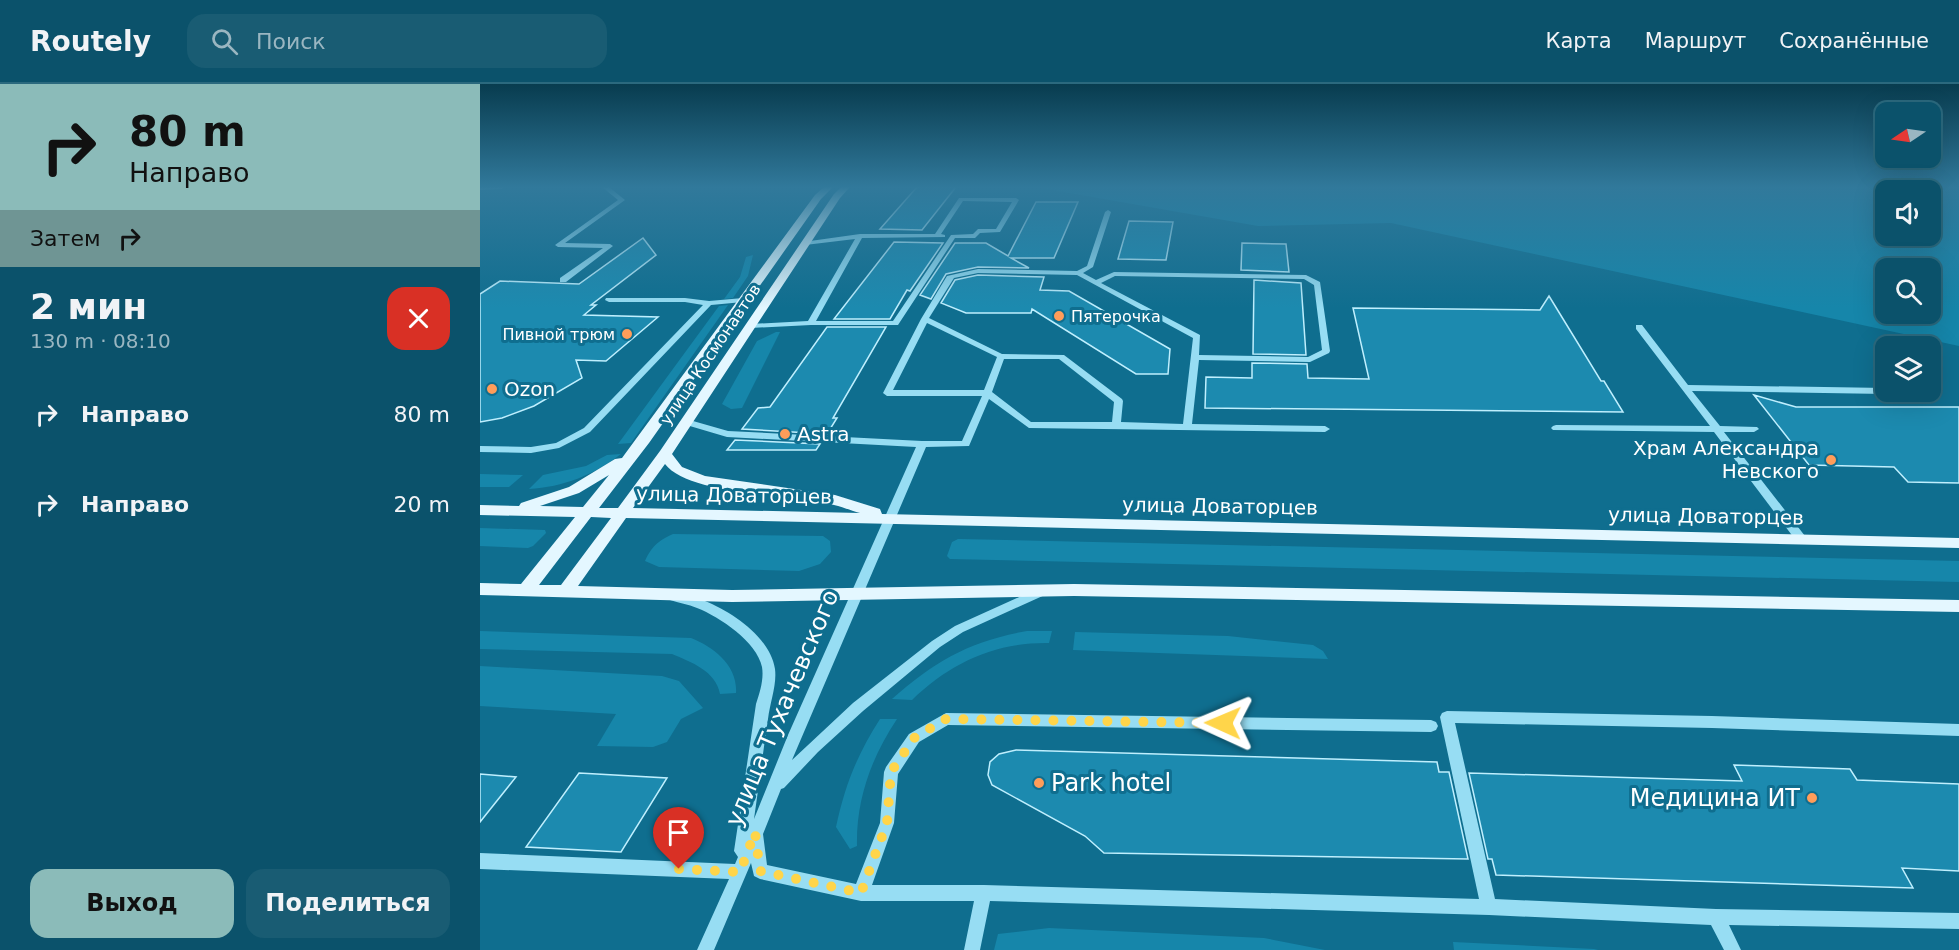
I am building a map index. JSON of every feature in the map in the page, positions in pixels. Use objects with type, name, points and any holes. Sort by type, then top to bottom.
[{"type":"main road","name":"улица Космонавтов","points":[[525,591],[633,454],[796,227]]},
{"type":"main road","name":"улица Космонавтов","points":[[565,592],[686,422],[816,227]]},
{"type":"main road","points":[[507,511],[574,490],[596,479],[633,454]]},
{"type":"main road","points":[[664,454],[677,470],[702,480],[835,500],[889,518]]},
{"type":"main road","name":"улица Доваторцев","points":[[480,510],[1959,543]]},
{"type":"main road","points":[[480,589],[732,596],[1044,591],[1959,606]]},
{"type":"street","points":[[563,280],[610,246],[558,245],[583,227]]},
{"type":"street","points":[[937,236],[943,227]]},
{"type":"street","points":[[805,243],[861,236],[975,236],[978,231],[998,231],[1000,227]]},
{"type":"street","points":[[1103,227],[1090,267],[1078,273],[978,271],[951,276],[925,319],[887,393],[987,393],[1029,425],[1325,429]]},
{"type":"street","points":[[811,322],[861,236]]},
{"type":"street","points":[[750,326],[811,322],[895,323],[953,236]]},
{"type":"street","points":[[1078,273],[1197,337],[1187,426]]},
{"type":"street","points":[[1095,283],[1114,273],[1306,277],[1317,284],[1326,351],[1310,360],[1195,357]]},
{"type":"street","points":[[609,300],[685,300],[710,303],[743,300]]},
{"type":"street","points":[[480,449],[531,450],[559,445],[587,430],[710,303]]},
{"type":"street","points":[[925,319],[1001,356],[1061,357],[1119,401],[1116,425]]},
{"type":"street","points":[[1639,327],[1801,539]]},
{"type":"street","points":[[686,422],[727,434],[922,444],[966,444],[1001,356]]},
{"type":"street","points":[[1686,388],[1875,391]]},
{"type":"street","points":[[1556,428],[1754,429]]},
{"type":"street","name":"улица Тухачевского","points":[[705,950],[922,444]]},
{"type":"street","points":[[774,787],[858,707],[936,644],[959,629],[1044,591]]},
{"type":"street","points":[[480,861],[740,872],[763,704],[767,692],[767,662],[752,638],[736,625],[703,605],[663,594]]},
{"type":"street","points":[[1489,907],[1447,717],[1701,721],[1959,730]]},
{"type":"street","points":[[861,893],[887,823],[891,772],[914,738],[946,719],[1431,726]]},
{"type":"street","points":[[755,832],[760,871],[861,893],[984,893],[1489,907],[1716,917],[1959,921]]},
{"type":"street","points":[[972,950],[984,893]]},
{"type":"street","points":[[1716,917],[1733,950]]},
{"type":"shaded area","points":[[1411,227],[1875,227],[1875,246],[1941,246],[1941,227],[1959,227],[1959,346],[1941,342],[1941,336],[1913,336]]},
{"type":"shaded area","points":[[753,255],[748,276],[733,298],[724,299],[740,277],[746,257]]},
{"type":"shaded area","points":[[728,305],[631,443],[618,444],[719,306]]},
{"type":"shaded area","points":[[780,332],[742,408],[731,409],[722,404],[757,341]]},
{"type":"shaded area","points":[[621,454],[578,479],[554,486],[529,489],[543,475],[586,466],[607,455]]},
{"type":"shaded area","points":[[480,474],[523,475],[509,487],[480,487]]},
{"type":"shaded area","points":[[480,528],[545,530],[546,533],[528,548],[480,546]]},
{"type":"shaded area","points":[[673,534],[823,536],[830,541],[831,552],[820,564],[799,571],[659,567],[645,561],[656,544]]},
{"type":"shaded area","points":[[958,539],[1959,561],[1959,582],[950,559],[947,556],[952,542]]},
{"type":"shaded area","points":[[480,631],[691,638],[716,652],[729,666],[736,683],[736,693],[720,694],[718,686],[702,668],[672,654],[480,649]]},
{"type":"shaded area","points":[[1027,631],[1052,631],[1049,643],[1010,646],[974,657],[942,675],[912,700],[892,699],[923,674],[954,654],[988,640]]},
{"type":"shaded area","points":[[1075,632],[1228,636],[1313,645],[1323,651],[1328,659],[1073,650]]},
{"type":"shaded area","points":[[480,666],[662,676],[679,681],[703,708],[681,719],[667,742],[653,747],[597,746],[616,714],[480,706]]},
{"type":"shaded area","points":[[880,719],[897,719],[880,749],[867,780],[859,812],[857,846],[850,849],[836,827],[843,797],[853,771]]},
{"type":"shaded area","points":[[1049,928],[1264,938],[1325,950],[994,950],[998,934]]},
{"type":"shaded area","points":[[1453,942],[1594,949],[1598,950],[1454,950]]},
{"type":"building","points":[[881,227],[924,227],[922,230],[880,229]]},
{"type":"building","points":[[1023,227],[1067,227],[1054,258],[1011,258],[1029,268],[978,267],[946,274],[931,299],[920,295],[955,243],[986,243],[1008,256]]},
{"type":"building","points":[[1127,227],[1172,227],[1166,260],[1118,259]]},
{"type":"building","points":[[643,238],[656,255],[591,305],[596,305],[584,315],[658,317],[606,361],[576,360],[582,378],[534,406],[502,418],[480,422],[480,294],[500,281],[579,284]]},
{"type":"building","points":[[894,242],[943,243],[910,291],[907,290],[890,319],[834,319]]},
{"type":"building","points":[[1242,243],[1286,244],[1289,272],[1241,270]]},
{"type":"building","points":[[978,275],[1044,277],[1040,290],[1069,291],[1170,349],[1168,374],[1136,374],[1032,309],[1031,313],[966,313],[941,303],[955,280]]},
{"type":"building","points":[[1254,280],[1301,283],[1306,355],[1253,354]]},
{"type":"building","points":[[1549,296],[1601,381],[1604,381],[1623,412],[1205,408],[1206,377],[1252,378],[1252,363],[1307,364],[1308,378],[1369,379],[1353,308],[1540,310]]},
{"type":"building","points":[[827,327],[886,327],[833,418],[837,418],[827,434],[742,429],[758,408],[770,407]]},
{"type":"building","points":[[1754,395],[1796,407],[1959,407],[1959,483],[1908,482],[1894,467],[1809,465]]},
{"type":"building","points":[[735,440],[820,444],[816,450],[727,450]]},
{"type":"building","points":[[1016,750],[1437,762],[1439,772],[1449,772],[1468,859],[1104,853],[1085,836],[992,785],[988,775],[990,762],[999,754]]},
{"type":"building","points":[[1734,765],[1850,769],[1857,780],[1959,784],[1959,871],[1902,868],[1913,888],[1496,875],[1492,859],[1488,859],[1469,773],[1742,781]]},
{"type":"building","points":[[579,773],[667,778],[621,852],[526,847]]},
{"type":"building","points":[[480,774],[516,777],[480,822]]},
{"type":"place","name":"Пятерочка","points":[[1059,316]]},
{"type":"place","name":"Пивной трюм","points":[[627,334]]},
{"type":"place","name":"Ozon","points":[[492,389]]},
{"type":"place","name":"Astra","points":[[785,434]]},
{"type":"place","name":"Храм Александра Невского","points":[[1831,460]]},
{"type":"place","name":"Park hotel","points":[[1039,783]]},
{"type":"place","name":"Медицина ИТ","points":[[1812,798]]},
{"type":"route","points":[[679,869],[740,872],[755,832],[760,871],[861,893],[887,823],[891,772],[914,738],[946,719],[1223,723]]}]
